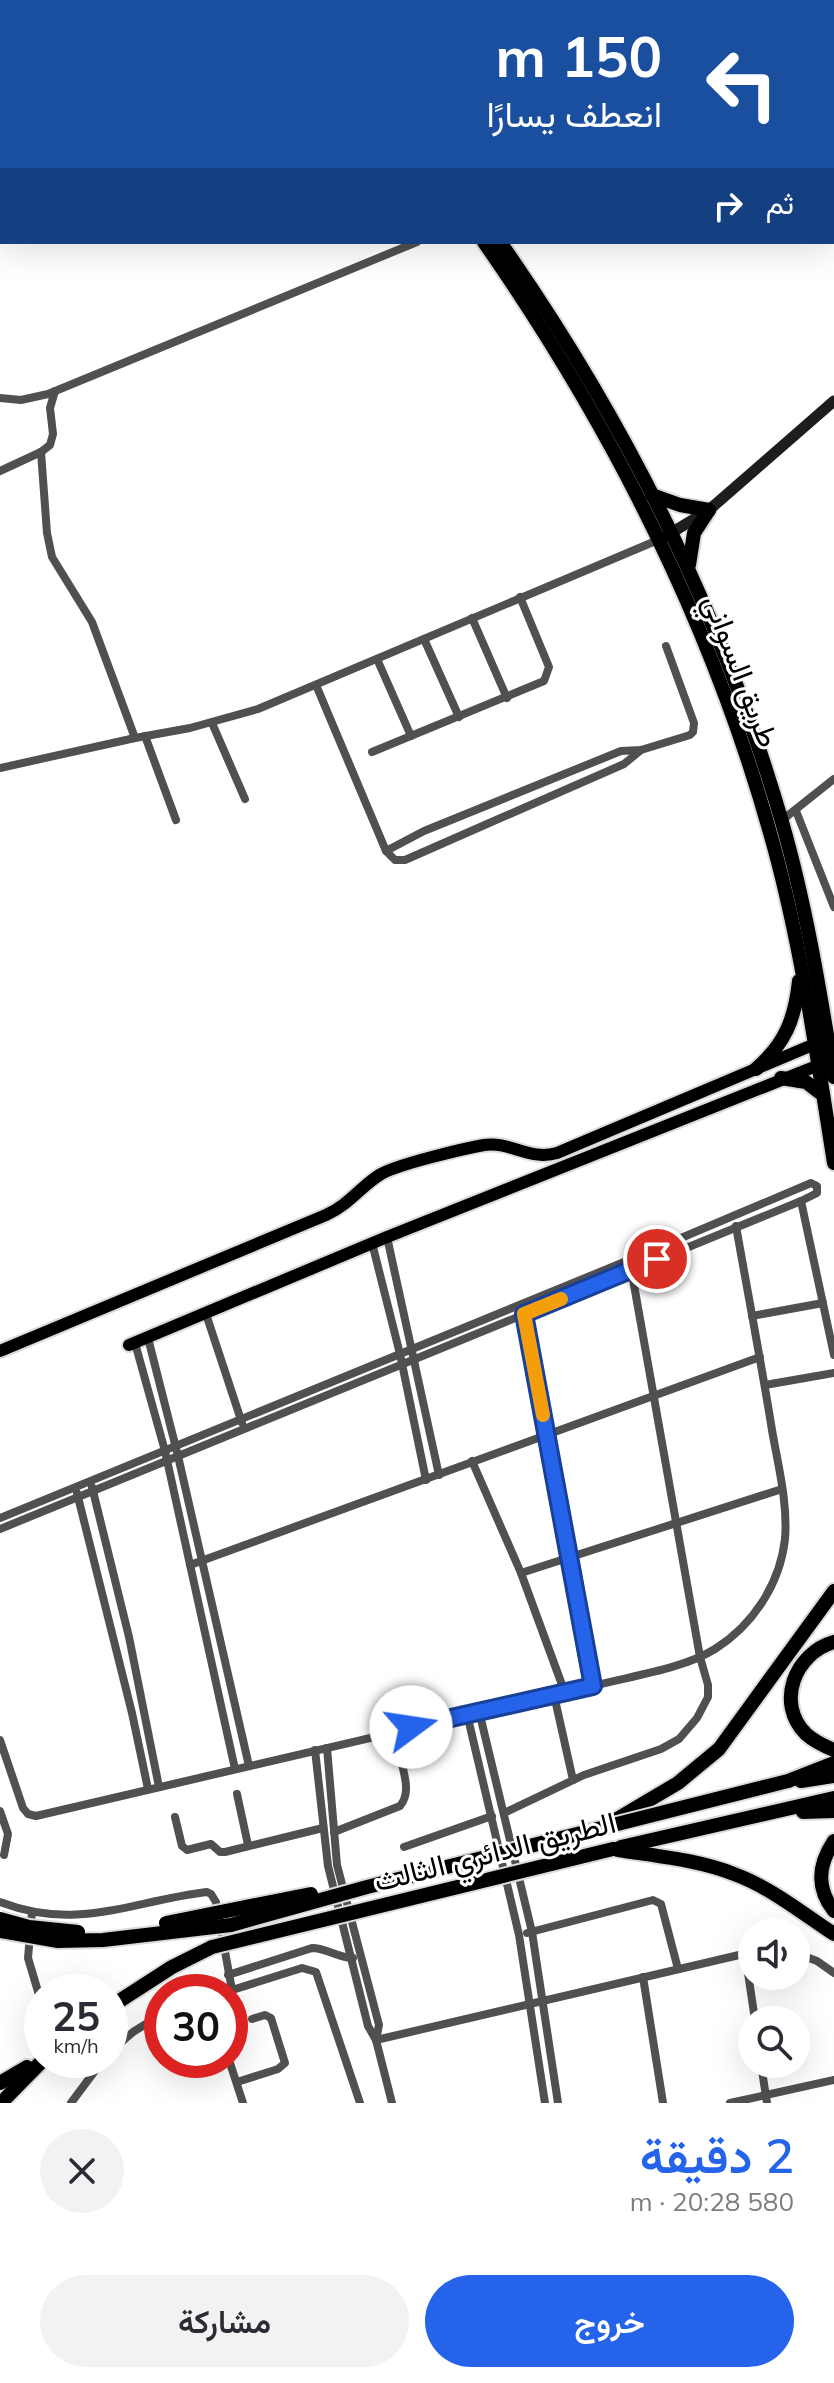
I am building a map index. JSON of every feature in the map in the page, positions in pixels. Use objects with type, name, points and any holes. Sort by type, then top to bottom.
[{"type":"highway","name":"طريق السواني","points":[[485,244],[533,313],[690,574],[734,681],[767,798],[801,965],[825,1040]]},
{"type":"highway","name":"طريق السواني","points":[[501,244],[575,357],[652,495],[767,798],[781,821],[805,921],[828,1062],[834,1077]]},
{"type":"highway","points":[[652,495],[680,505],[709,510],[700,521],[690,546],[690,574]]},
{"type":"highway","points":[[756,1069],[778,1049],[787,1034],[797,1002],[801,965]]},
{"type":"highway","name":"طريق السواني","points":[[828,1062],[823,1095],[834,1163]]},
{"type":"highway","points":[[781,1078],[806,1082],[823,1095]]},
{"type":"highway","points":[[595,1831],[694,1772],[719,1749],[834,1591]]},
{"type":"highway","points":[[834,1642],[817,1649],[805,1659],[796,1672],[791,1694],[795,1715],[805,1732],[834,1750]]},
{"type":"highway","name":"الطريق الدائري الثالث","points":[[0,1931],[58,1941],[103,1940],[231,1925],[367,1887],[788,1781],[834,1763]]},
{"type":"highway","name":"الطريق الدائري الثالث","points":[[788,1781],[834,1776]]},
{"type":"highway","name":"الطريق الدائري الثالث","points":[[128,1995],[160,1974],[212,1947],[834,1798]]},
{"type":"highway","name":"الطريق الدائري الثالث","points":[[790,1810],[834,1811]]},
{"type":"highway","points":[[834,1841],[824,1859],[821,1889],[834,1911]]},
{"type":"highway","points":[[613,1849],[712,1866],[735,1874],[772,1893],[834,1934]]},
{"type":"highway","points":[[0,1919],[29,1927],[65,1931],[118,1932],[279,1899],[367,1887]]},
{"type":"highway","points":[[0,2083],[24,2069]]},
{"type":"highway","points":[[1,2103],[24,2078]]},
{"type":"main road","points":[[0,1351],[326,1215],[353,1200],[377,1177],[394,1168],[486,1145],[510,1147],[532,1155],[551,1155],[825,1040]]},
{"type":"main road","points":[[132,1344],[372,1243],[781,1078],[828,1062]]},
{"type":"main road","points":[[626,1124],[631,1141]]},
{"type":"street","points":[[0,398],[30,399],[55,391],[412,244]]},
{"type":"street","points":[[0,471],[41,452],[52,439],[50,408],[55,391]]},
{"type":"street","points":[[0,768],[212,723],[258,709],[665,536],[709,510],[834,401]]},
{"type":"street","points":[[41,452],[47,533],[52,557],[100,638],[135,738]]},
{"type":"street","points":[[372,752],[540,684],[549,672],[520,597]]},
{"type":"street","points":[[472,618],[507,698]]},
{"type":"street","points":[[424,639],[459,717]]},
{"type":"street","points":[[386,851],[424,831],[621,751],[641,750],[690,735],[695,727],[666,646]]},
{"type":"street","points":[[377,659],[411,736]]},
{"type":"street","points":[[316,685],[386,851],[395,860],[405,860],[624,764],[641,750]]},
{"type":"street","points":[[212,723],[245,799]]},
{"type":"street","points":[[145,736],[176,820]]},
{"type":"street","points":[[781,821],[834,779]]},
{"type":"street","points":[[796,811],[834,907]]},
{"type":"street","points":[[0,1518],[77,1492],[242,1425],[630,1265],[811,1183],[815,1184],[817,1193],[801,1201],[630,1265]]},
{"type":"street","points":[[801,1201],[834,1355]]},
{"type":"street","points":[[0,1740],[23,1808],[32,1816],[593,1686],[700,1657],[731,1637],[762,1602],[773,1582],[785,1539],[782,1489],[736,1226]]},
{"type":"street","points":[[387,1237],[439,1475]]},
{"type":"street","points":[[372,1243],[401,1359],[426,1480]]},
{"type":"street","points":[[504,1813],[609,1765],[661,1749],[686,1733],[708,1697],[630,1265]]},
{"type":"street","points":[[752,1316],[823,1303]]},
{"type":"street","points":[[523,1309],[593,1686]]},
{"type":"street","points":[[206,1314],[242,1425]]},
{"type":"street","points":[[148,1338],[249,1766]]},
{"type":"street","points":[[132,1344],[166,1456],[235,1769]]},
{"type":"street","points":[[190,1565],[760,1357]]},
{"type":"street","points":[[765,1385],[834,1373]]},
{"type":"street","points":[[472,1461],[521,1573],[565,1693]]},
{"type":"street","points":[[92,1486],[129,1637],[159,1787]]},
{"type":"street","points":[[521,1573],[782,1489]]},
{"type":"street","points":[[0,1529],[77,1492]]},
{"type":"street","points":[[77,1492],[148,1789]]},
{"type":"street","points":[[554,1695],[573,1780]]},
{"type":"street","points":[[479,1711],[532,1932],[558,2103]]},
{"type":"street","points":[[467,1714],[519,1935],[545,2103]]},
{"type":"street","points":[[327,1748],[337,1865],[369,2030],[376,2040],[392,2103]]},
{"type":"street","points":[[315,1750],[331,1877],[356,1958]]},
{"type":"street","points":[[334,1832],[400,1806],[407,1789],[400,1755]]},
{"type":"street","points":[[237,1794],[248,1845]]},
{"type":"street","points":[[0,1811],[8,1834],[4,1855]]},
{"type":"street","points":[[404,1847],[492,1816]]},
{"type":"street","points":[[175,1817],[185,1849],[211,1844],[223,1852],[323,1828]]},
{"type":"street","points":[[0,1902],[32,1912],[84,1916],[207,1892],[216,1902],[228,1974]]},
{"type":"street","points":[[519,1935],[653,1900],[661,1904],[678,1969]]},
{"type":"street","points":[[32,1912],[28,1958],[33,1974]]},
{"type":"street","points":[[231,1974],[312,1948],[356,1958]]},
{"type":"street","points":[[376,2040],[738,1955]]},
{"type":"street","points":[[810,1958],[834,1973]]},
{"type":"street","points":[[248,1985],[302,1968],[316,1972],[360,2103]]},
{"type":"street","points":[[643,1977],[663,2103]]},
{"type":"street","points":[[237,2082],[278,2069],[285,2063],[271,2018],[265,2015],[252,2019]]},
{"type":"street","points":[[71,2103],[89,2078]]},
{"type":"street","points":[[236,2078],[243,2103]]},
{"type":"street","points":[[763,2078],[766,2099]]},
{"type":"street","points":[[730,2103],[766,2099],[834,2080]]},
{"type":"slow traffic","points":[[543,1415],[524,1314],[561,1299]]},
{"type":"route","points":[[411,1727],[593,1686],[524,1314],[657,1259]]}]
